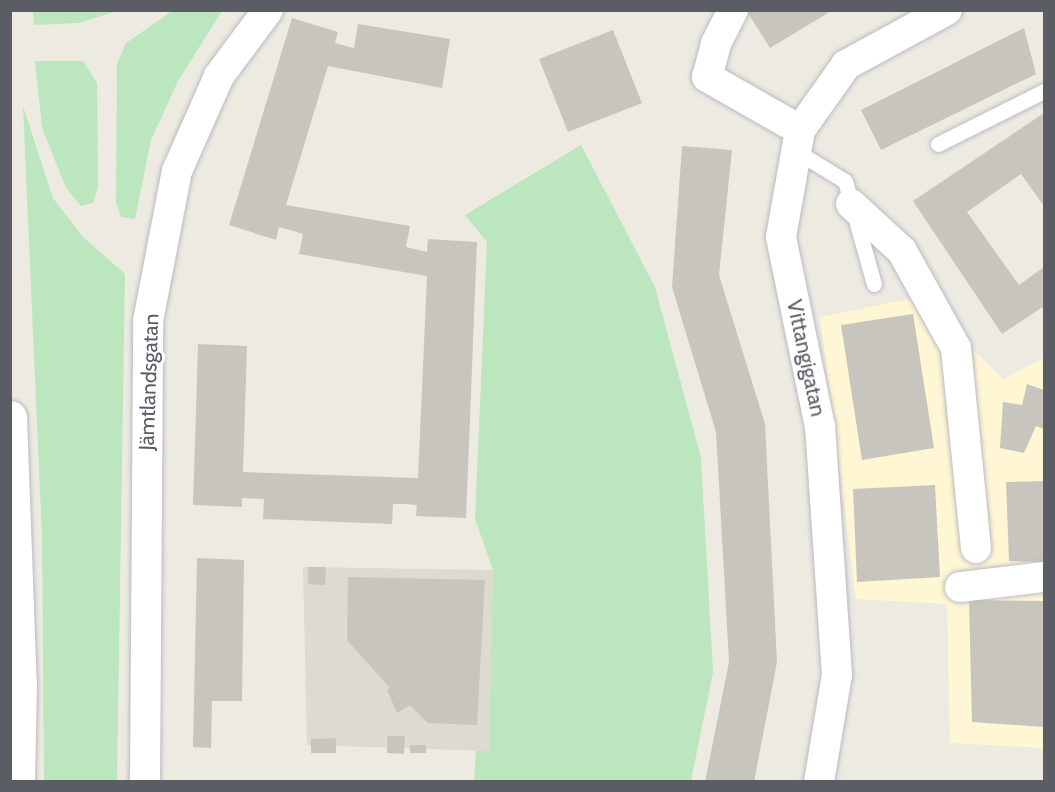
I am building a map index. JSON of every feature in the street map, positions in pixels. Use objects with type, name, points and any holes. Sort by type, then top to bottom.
[{"type":"main road","points":[[10,417],[20,684],[18,782]]},
{"type":"street","name":"Jämtlandsgatan","points":[[146,782],[148,321],[177,171],[219,76],[268,10]]},
{"type":"street","points":[[733,10],[716,44],[707,77],[798,141]]},
{"type":"street","name":"Vittangigatan","points":[[819,782],[837,675],[820,427],[781,237],[798,141],[846,65],[947,10]]},
{"type":"street","points":[[851,204],[902,251],[956,348],[976,548]]},
{"type":"street","points":[[960,587],[1044,578]]},
{"type":"lane","points":[[938,144],[1044,91]]},
{"type":"lane","points":[[798,141],[845,181],[874,284]]},
{"type":"shaded area","points":[[918,297],[1003,379],[1044,358],[1044,748],[950,743],[947,604],[856,599],[820,317]]},
{"type":"shaded area","points":[[303,567],[493,570],[489,751],[307,745]]},
{"type":"green space","points":[[33,10],[117,11],[79,23],[34,25]]},
{"type":"green space","points":[[172,11],[222,11],[178,81],[151,140],[135,219],[121,217],[116,202],[117,63],[126,43]]},
{"type":"green space","points":[[35,61],[83,61],[97,83],[98,188],[93,203],[81,206],[66,188],[42,128]]},
{"type":"green space","points":[[23,106],[53,198],[83,237],[125,274],[117,781],[44,781],[42,538]]},
{"type":"green space","points":[[581,145],[655,287],[701,458],[713,672],[691,781],[474,781],[476,750],[489,751],[493,570],[475,519],[487,242],[465,215]]},
{"type":"building","points":[[746,10],[833,10],[770,48]]},
{"type":"building","points":[[292,18],[338,32],[335,43],[354,48],[358,24],[450,39],[442,88],[328,66],[286,205],[410,226],[406,247],[427,252],[428,239],[477,242],[466,518],[416,516],[417,505],[405,504],[393,504],[392,524],[263,519],[264,499],[242,498],[242,507],[193,505],[198,344],[247,346],[243,472],[418,478],[427,276],[299,254],[303,234],[279,227],[276,240],[229,225]]},
{"type":"building","points":[[1024,28],[1036,74],[881,150],[861,110]]},
{"type":"building","points":[[613,30],[642,103],[568,132],[539,59]]},
{"type":"building","points":[[1044,113],[1044,206],[1021,174],[967,212],[1019,285],[1044,267],[1044,306],[1002,334],[913,201]]},
{"type":"building","points":[[682,146],[732,150],[719,275],[765,424],[777,662],[754,782],[705,782],[729,662],[716,432],[672,287]]},
{"type":"building","points":[[913,314],[934,448],[862,460],[841,325]]},
{"type":"building","points":[[1027,384],[1044,390],[1044,429],[1036,426],[1024,453],[1000,448],[1003,402],[1022,405]]},
{"type":"building","points":[[1044,481],[1044,562],[1009,561],[1006,482]]},
{"type":"building","points":[[935,485],[940,577],[857,582],[853,489]]},
{"type":"building","points":[[197,558],[244,560],[242,701],[212,701],[211,748],[193,747]]},
{"type":"building","points":[[308,567],[326,567],[325,585],[308,584]]},
{"type":"building","points":[[348,577],[485,580],[477,725],[428,723],[410,705],[397,713],[387,690],[390,688],[347,640]]},
{"type":"building","points":[[969,600],[1044,601],[1044,727],[972,722]]},
{"type":"building","points":[[387,736],[405,736],[404,754],[387,753]]},
{"type":"building","points":[[336,738],[336,753],[311,753],[311,739]]},
{"type":"building","points":[[410,745],[426,745],[426,753],[410,753]]}]
